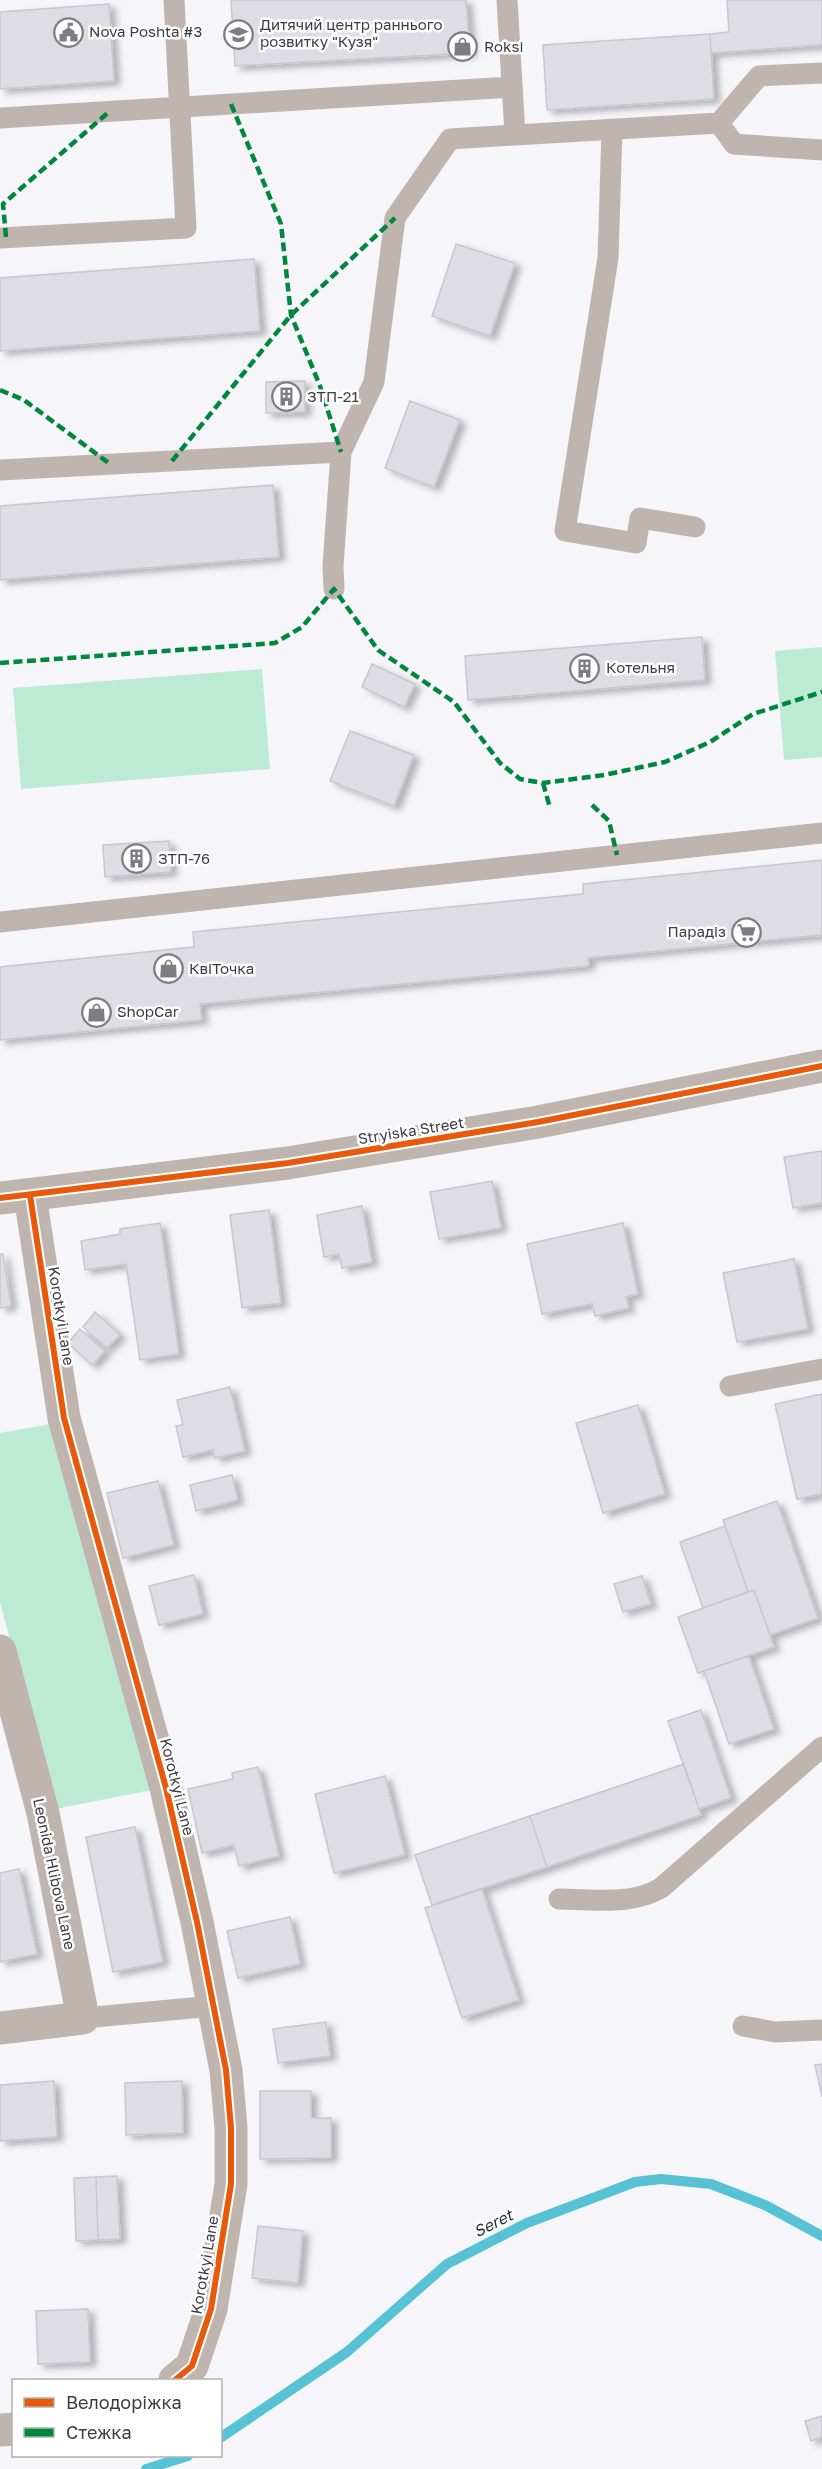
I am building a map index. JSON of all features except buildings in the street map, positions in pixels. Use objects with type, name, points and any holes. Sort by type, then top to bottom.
[{"type":"main road","name":"Stryiska Street","points":[[15,1197],[300,1161],[538,1122],[822,1066]]},
{"type":"street","name":"Korotkyi Lane","points":[[15,1197],[64,1418],[166,1788],[226,2070],[231,2128],[231,2184],[211,2309],[192,2366],[176,2379]]},
{"type":"street","name":"Leonida Hlibova Lane","points":[[0,1650],[43,1813],[83,2018]]},
{"type":"street","points":[[0,2028],[83,2018]]},
{"type":"lane","points":[[0,238],[186,228],[174,0]]},
{"type":"lane","points":[[507,0],[514,135]]},
{"type":"lane","points":[[334,589],[333,566],[341,452],[374,382],[395,218],[450,139],[719,123],[759,76],[822,73]]},
{"type":"lane","points":[[0,118],[512,87]]},
{"type":"lane","points":[[719,123],[734,144],[822,150]]},
{"type":"lane","points":[[612,130],[608,258],[565,531],[636,543],[640,518],[695,527]]},
{"type":"lane","points":[[0,470],[341,452]]},
{"type":"lane","points":[[0,922],[822,833]]},
{"type":"lane","points":[[730,1386],[822,1369]]},
{"type":"lane","points":[[559,1899],[633,1900],[654,1892],[822,1747]]},
{"type":"lane","points":[[83,2018],[214,2006]]},
{"type":"lane","points":[[743,2026],[775,2032],[822,2030]]},
{"type":"green space","points":[[822,647],[822,757],[784,760],[775,651]]},
{"type":"green space","points":[[262,669],[270,769],[21,789],[13,688]]},
{"type":"green space","points":[[51,1424],[152,1790],[55,1809],[0,1602],[0,1433]]},
{"type":"waterway","name":"Seret","points":[[222,2437],[347,2352],[447,2264],[527,2223],[635,2182],[661,2179],[711,2184],[765,2205],[822,2236]]},
{"type":"waterway","name":"Seret","points":[[146,2469],[185,2457]]},
{"type":"marked path","points":[[231,104],[281,224],[291,315],[320,386],[341,452]]},
{"type":"marked path","points":[[6,237],[3,204],[110,111]]},
{"type":"marked path","points":[[172,461],[291,315],[395,218]]},
{"type":"marked path","points":[[0,390],[24,400],[110,464]]},
{"type":"marked path","points":[[0,663],[275,643],[302,627],[334,589],[378,650],[454,702],[500,763],[520,779],[543,783],[604,775],[665,762],[710,742],[753,714],[822,692]]},
{"type":"marked path","points":[[543,783],[550,808]]},
{"type":"marked path","points":[[592,805],[609,821],[617,855]]},
{"type":"cycle path","points":[[0,1198],[288,1163],[538,1122],[822,1066]]},
{"type":"cycle path","points":[[30,1195],[64,1418],[166,1788],[197,1922],[226,2070],[231,2128],[231,2184],[211,2309],[192,2366],[176,2379]]},
{"type":"place","name":"Nova Poshta #3","points":[[68,32]]},
{"type":"place","name":"Дитячий центр раннього розвитку \"Кузя\"","points":[[239,34]]},
{"type":"place","name":"Roksi","points":[[463,47]]},
{"type":"place","name":"ЗТП-21","points":[[286,397]]},
{"type":"place","name":"Котельня","points":[[585,668]]},
{"type":"place","name":"ЗТП-76","points":[[137,859]]},
{"type":"place","name":"Парадіз","points":[[747,932]]},
{"type":"place","name":"КвіТочка","points":[[168,969]]},
{"type":"place","name":"ShopCar","points":[[96,1012]]}]
